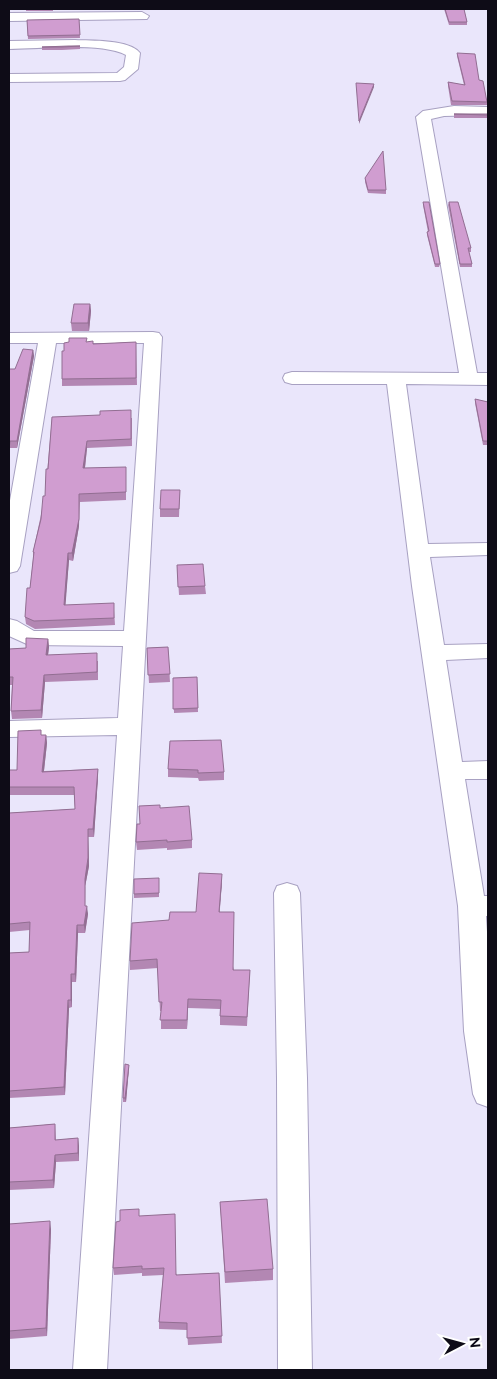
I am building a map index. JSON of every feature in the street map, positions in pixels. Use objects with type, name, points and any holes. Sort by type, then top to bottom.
[{"type":"street","points":[[9,17],[142,16]]},
{"type":"street","points":[[9,45],[108,45],[127,48],[133,53],[131,69],[120,77],[9,78]]},
{"type":"street","points":[[469,379],[423,117],[428,113],[436,112],[488,111]]},
{"type":"street","points":[[9,338],[152,338],[90,1370]]},
{"type":"street","points":[[9,566],[48,338]]},
{"type":"street","points":[[292,378],[488,379]]},
{"type":"street","points":[[396,379],[433,653],[452,771],[480,906],[479,1031],[488,1094]]},
{"type":"street","points":[[418,551],[488,549]]},
{"type":"street","points":[[9,626],[29,638],[134,639]]},
{"type":"street","points":[[433,653],[488,651]]},
{"type":"street","points":[[9,729],[129,726]]},
{"type":"street","points":[[452,771],[488,770]]},
{"type":"street","points":[[287,893],[292,1078],[295,1370]]},
{"type":"building","points":[[445,9],[464,9],[467,22],[449,22]]},
{"type":"building","points":[[79,19],[80,35],[28,36],[27,20]]},
{"type":"building","points":[[457,53],[475,54],[479,80],[483,81],[487,102],[452,101],[448,82],[465,85]]},
{"type":"building","points":[[356,83],[374,84],[359,121]]},
{"type":"building","points":[[454,114],[488,114],[488,115]]},
{"type":"building","points":[[383,151],[386,190],[368,190],[365,178]]},
{"type":"building","points":[[423,202],[429,202],[440,264],[435,264],[427,232],[429,231]]},
{"type":"building","points":[[449,202],[458,202],[471,248],[468,248],[472,264],[460,264]]},
{"type":"building","points":[[74,304],[90,304],[88,323],[71,323]]},
{"type":"building","points":[[69,338],[87,338],[86,342],[93,341],[93,344],[136,342],[136,378],[62,379],[62,351],[64,351],[64,343],[69,342]]},
{"type":"building","points":[[23,349],[33,350],[17,441],[10,441],[9,449],[9,369],[15,369]]},
{"type":"building","points":[[475,399],[488,402],[488,441],[483,441]]},
{"type":"building","points":[[131,410],[131,439],[87,441],[83,468],[126,467],[126,492],[79,494],[79,519],[72,553],[68,553],[64,605],[114,603],[114,618],[34,621],[25,617],[27,588],[30,588],[33,552],[41,519],[43,496],[45,496],[52,417],[100,415],[100,411]]},
{"type":"building","points":[[161,490],[180,490],[179,509],[160,509]]},
{"type":"building","points":[[203,564],[205,586],[178,587],[177,565]]},
{"type":"building","points":[[26,638],[48,639],[46,655],[97,653],[97,672],[44,675],[41,710],[11,711],[13,677],[9,677],[9,649],[26,648]]},
{"type":"building","points":[[168,647],[170,674],[148,675],[147,648]]},
{"type":"building","points":[[197,677],[198,708],[173,709],[173,678]]},
{"type":"building","points":[[41,730],[41,735],[46,735],[42,772],[98,769],[93,829],[88,829],[88,858],[85,879],[85,906],[87,906],[84,925],[77,925],[75,974],[71,974],[71,1000],[68,1000],[64,1087],[9,1091],[9,953],[29,952],[30,922],[9,924],[9,813],[75,809],[74,787],[9,787],[9,770],[17,770],[18,731]]},
{"type":"building","points":[[221,740],[224,772],[198,773],[198,770],[168,769],[170,741]]},
{"type":"building","points":[[160,805],[160,808],[189,806],[192,840],[136,842],[137,824],[140,824],[139,806]]},
{"type":"building","points":[[199,873],[222,874],[219,912],[234,912],[233,970],[250,970],[247,1017],[220,1016],[221,1000],[188,999],[187,1020],[160,1020],[162,1002],[159,1002],[157,959],[130,961],[132,923],[169,920],[170,912],[196,912]]},
{"type":"building","points":[[159,878],[159,893],[134,894],[134,879]]},
{"type":"building","points":[[125,1064],[129,1065],[125,1098],[123,1098]]},
{"type":"building","points":[[55,1124],[55,1140],[78,1138],[78,1153],[55,1155],[53,1180],[9,1182],[9,1128]]},
{"type":"building","points":[[267,1199],[273,1269],[225,1272],[220,1202]]},
{"type":"building","points":[[139,1209],[139,1216],[175,1214],[176,1275],[219,1273],[222,1336],[187,1338],[187,1323],[159,1322],[164,1268],[142,1269],[142,1266],[113,1268],[116,1222],[120,1221],[120,1210]]},
{"type":"building","points":[[50,1221],[46,1328],[9,1331],[9,1224]]}]
